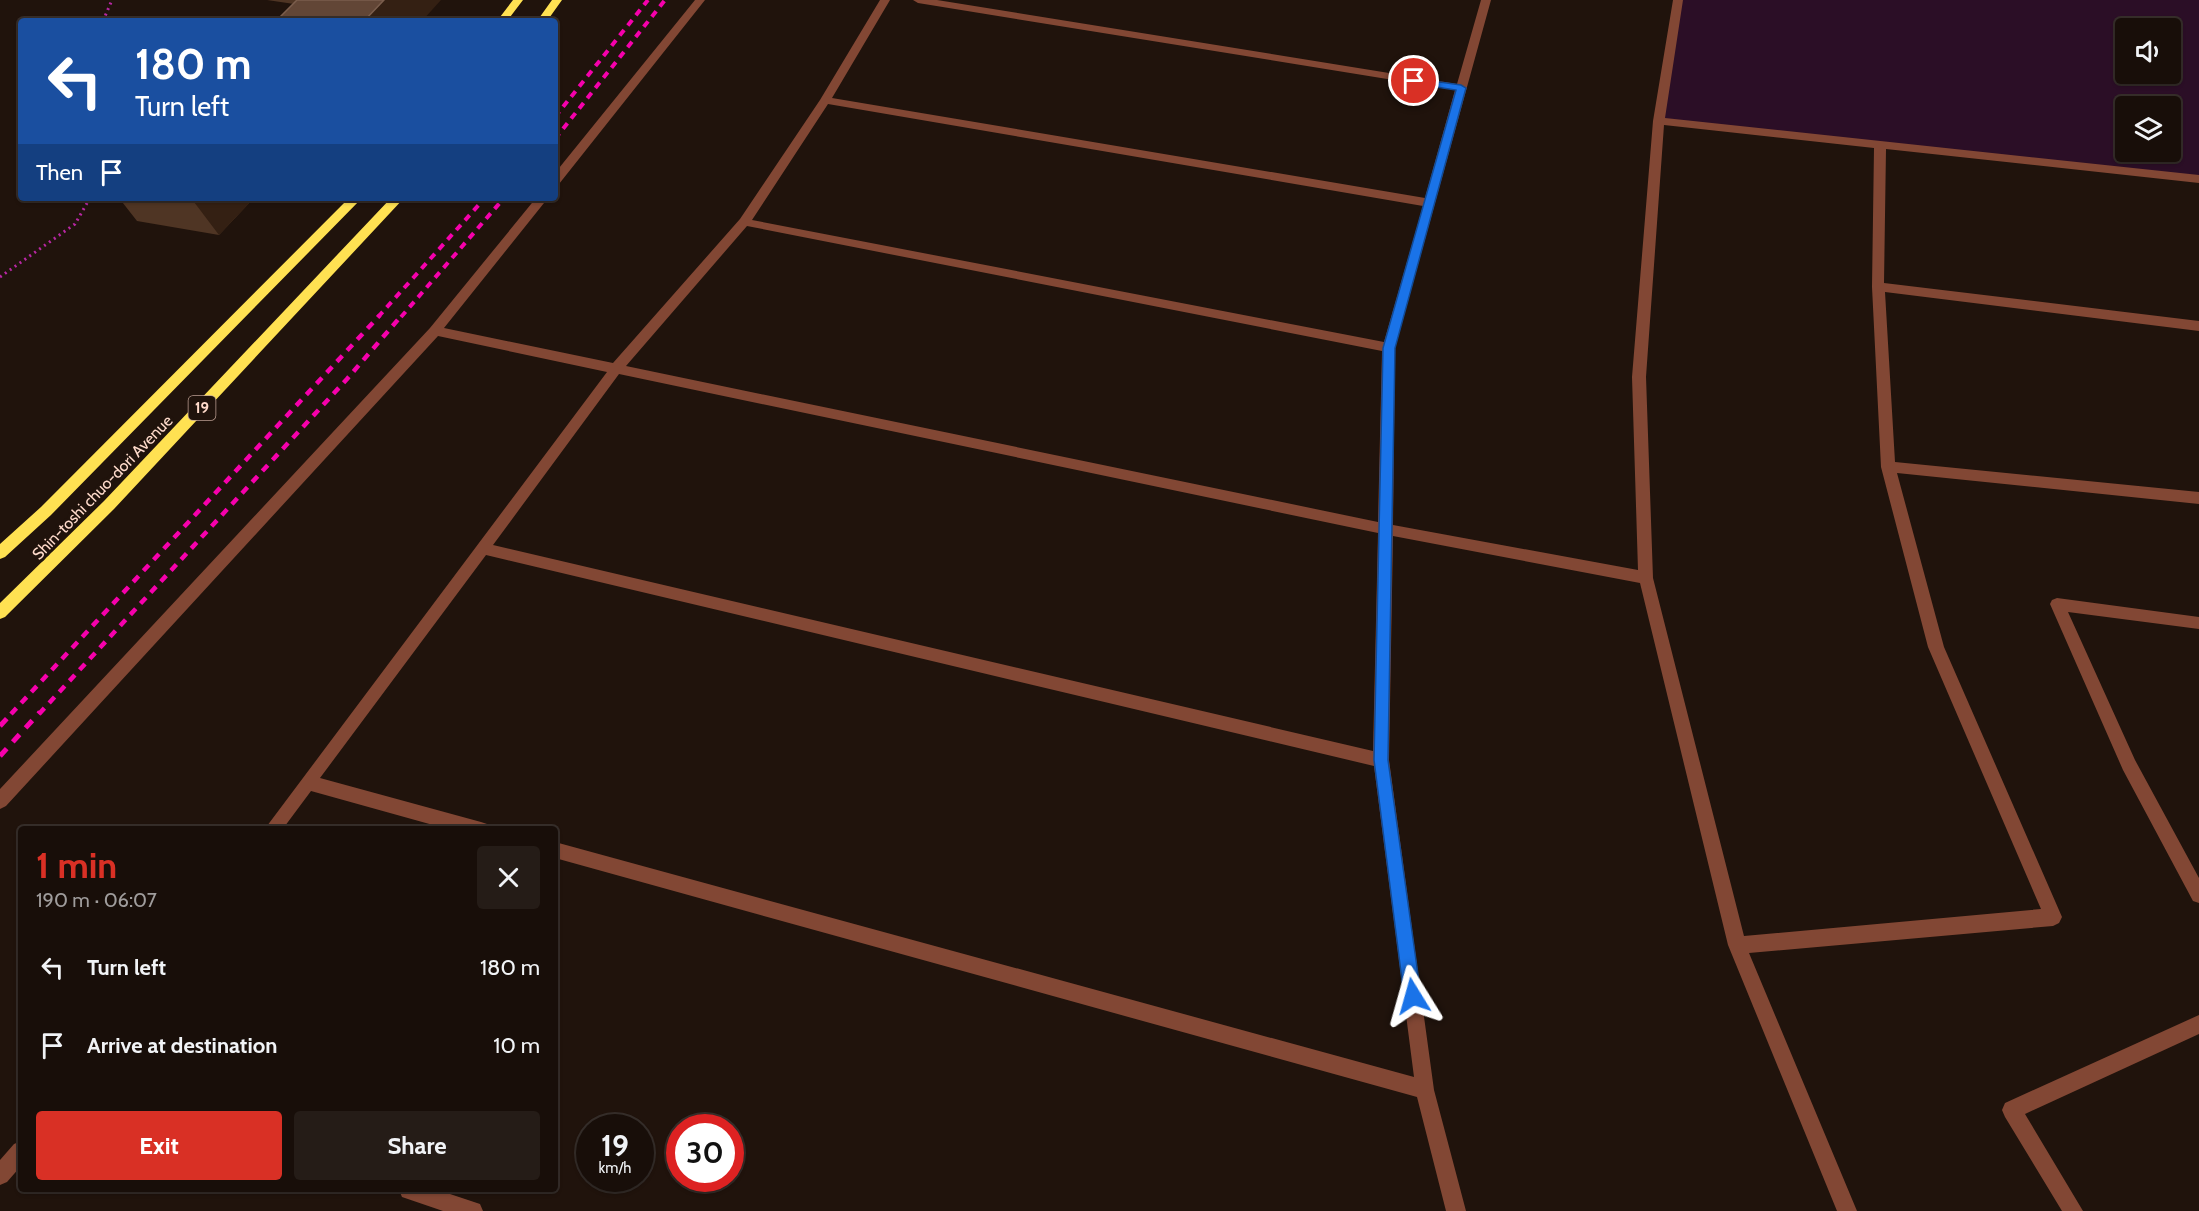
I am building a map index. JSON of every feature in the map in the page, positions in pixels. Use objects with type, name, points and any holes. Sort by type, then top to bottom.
[{"type":"main road","points":[[504,18],[518,0]]},
{"type":"main road","points":[[544,18],[557,0]]},
{"type":"main road","name":"Shin-toshi chuo-dori Avenue","points":[[0,553],[46,511],[353,201]]},
{"type":"main road","name":"Shin-toshi chuo-dori Avenue","points":[[0,613],[109,506],[395,201]]},
{"type":"street","points":[[558,177],[700,0]]},
{"type":"street","points":[[275,826],[616,369],[744,222],[825,100],[885,0]]},
{"type":"street","points":[[918,0],[1461,88]]},
{"type":"street","points":[[1456,1211],[1425,1090],[1381,760],[1389,348],[1486,0]]},
{"type":"street","points":[[1678,0],[1659,121],[1639,377],[1646,578],[1737,945],[1847,1211]]},
{"type":"street","points":[[825,100],[1430,203]]},
{"type":"street","points":[[1659,121],[2199,179]]},
{"type":"street","points":[[1737,945],[2053,917],[1936,647],[1888,467],[1878,287],[1881,144]]},
{"type":"street","points":[[0,801],[435,332],[540,201]]},
{"type":"street","points":[[744,222],[1389,348]]},
{"type":"street","points":[[1878,287],[2199,326]]},
{"type":"street","points":[[435,332],[1385,529],[1646,578]]},
{"type":"street","points":[[1888,467],[2199,498]]},
{"type":"street","points":[[482,548],[1381,760]]},
{"type":"street","points":[[2199,623],[2057,604],[2129,765],[2199,895]]},
{"type":"street","points":[[307,782],[466,826]]},
{"type":"street","points":[[558,851],[1425,1090]]},
{"type":"street","points":[[2073,1211],[2012,1110],[2199,1024]]},
{"type":"street","points":[[0,1175],[18,1155]]},
{"type":"street","points":[[415,1192],[473,1211]]},
{"type":"path","points":[[104,18],[112,0]]},
{"type":"path","points":[[0,278],[75,224],[88,201]]},
{"type":"shaded area","points":[[1674,0],[2199,0],[2199,179],[1659,121]]},
{"type":"building","points":[[297,0],[384,0],[367,18],[279,18]]},
{"type":"railway","points":[[558,113],[648,0]]},
{"type":"railway","points":[[558,135],[665,0]]},
{"type":"railway","points":[[378,317],[482,201]]},
{"type":"railway","points":[[401,317],[501,201]]},
{"type":"railway","points":[[11,714],[380,315]]},
{"type":"railway","points":[[39,714],[347,379],[402,315]]},
{"type":"railway","points":[[0,726],[13,712]]},
{"type":"railway","points":[[0,756],[40,712]]},
{"type":"route","points":[[1413,996],[1381,760],[1389,348],[1461,88],[1414,81]]}]
